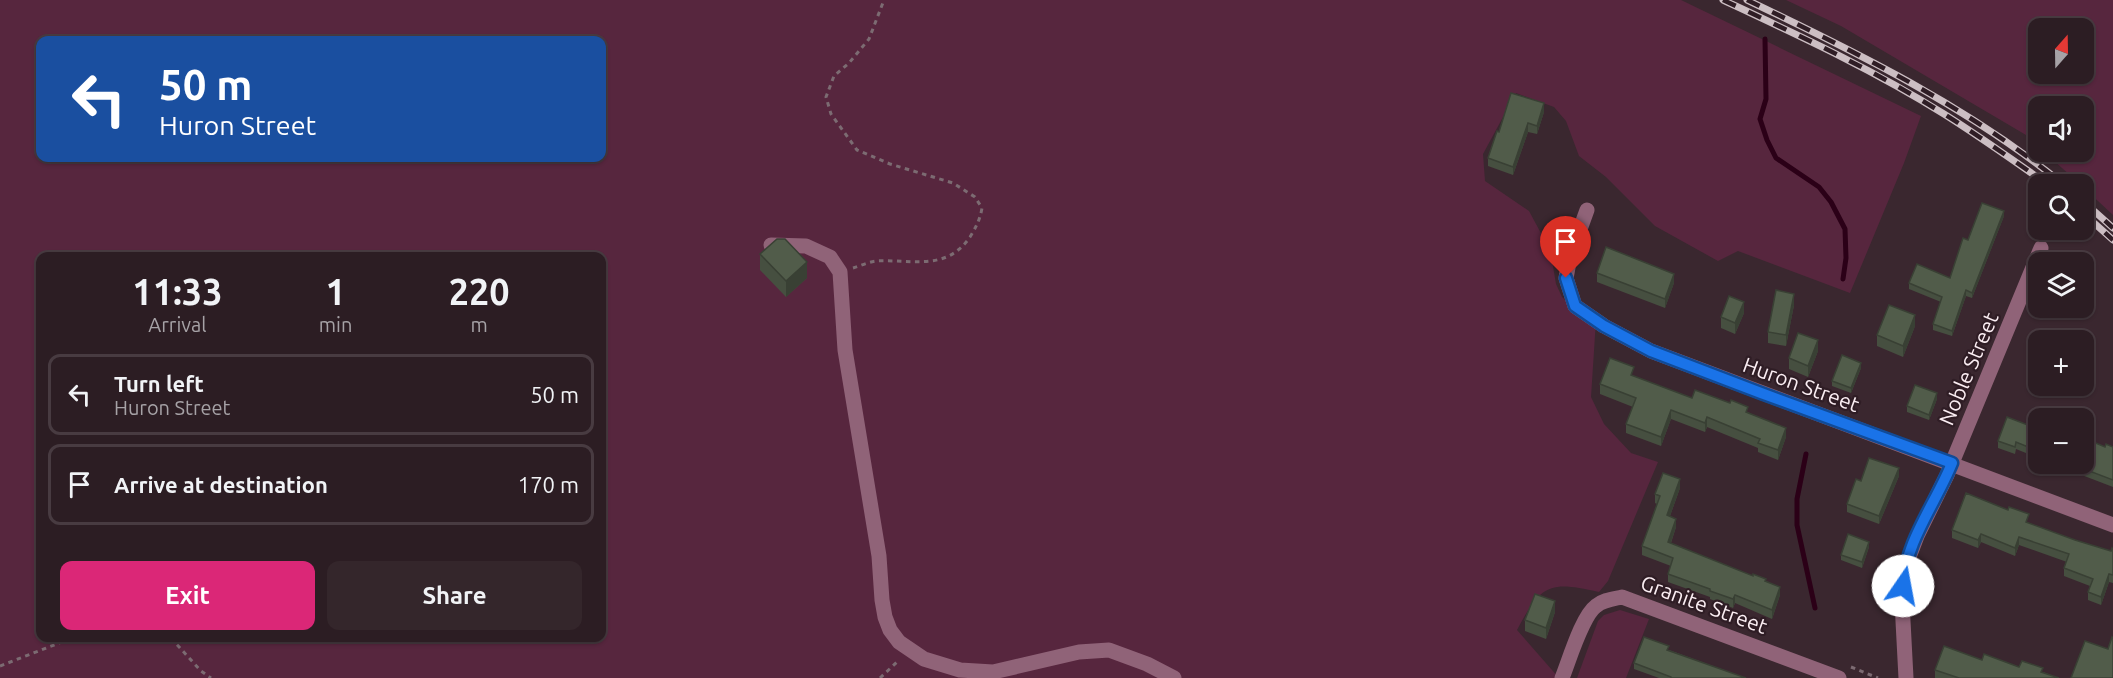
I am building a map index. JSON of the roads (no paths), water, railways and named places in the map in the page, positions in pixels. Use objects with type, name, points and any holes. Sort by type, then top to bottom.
[{"type":"street","name":"Huron Street","points":[[1587,210],[1570,257],[1566,278],[1575,306],[1604,326],[1651,351],[2113,525]]},
{"type":"street","points":[[771,245],[806,246],[830,257],[840,272],[845,350],[879,556],[885,617],[890,630],[899,642],[924,659],[960,670],[993,672],[1079,652],[1109,650],[1147,664],[1174,678]]},
{"type":"street","name":"Noble Street","points":[[1906,678],[1902,602],[1904,570],[1917,536],[1952,463],[2041,248]]},
{"type":"street","name":"Granite Street","points":[[1562,678],[1583,624],[1594,607],[1608,600],[1622,597],[1839,678]]},
{"type":"waterway","points":[[1765,39],[1766,99],[1760,119],[1776,158],[1819,187],[1831,202],[1845,229],[1846,258],[1843,279]]},
{"type":"waterway","points":[[1806,454],[1797,499],[1797,525],[1815,608]]},
{"type":"railway","points":[[1723,0],[1863,68],[1917,98],[1957,122],[2033,174]]},
{"type":"railway","points":[[1747,0],[1910,83],[1989,130],[2050,174]]},
{"type":"railway","points":[[2094,211],[2113,228]]},
{"type":"railway","points":[[2094,223],[2113,240]]}]
